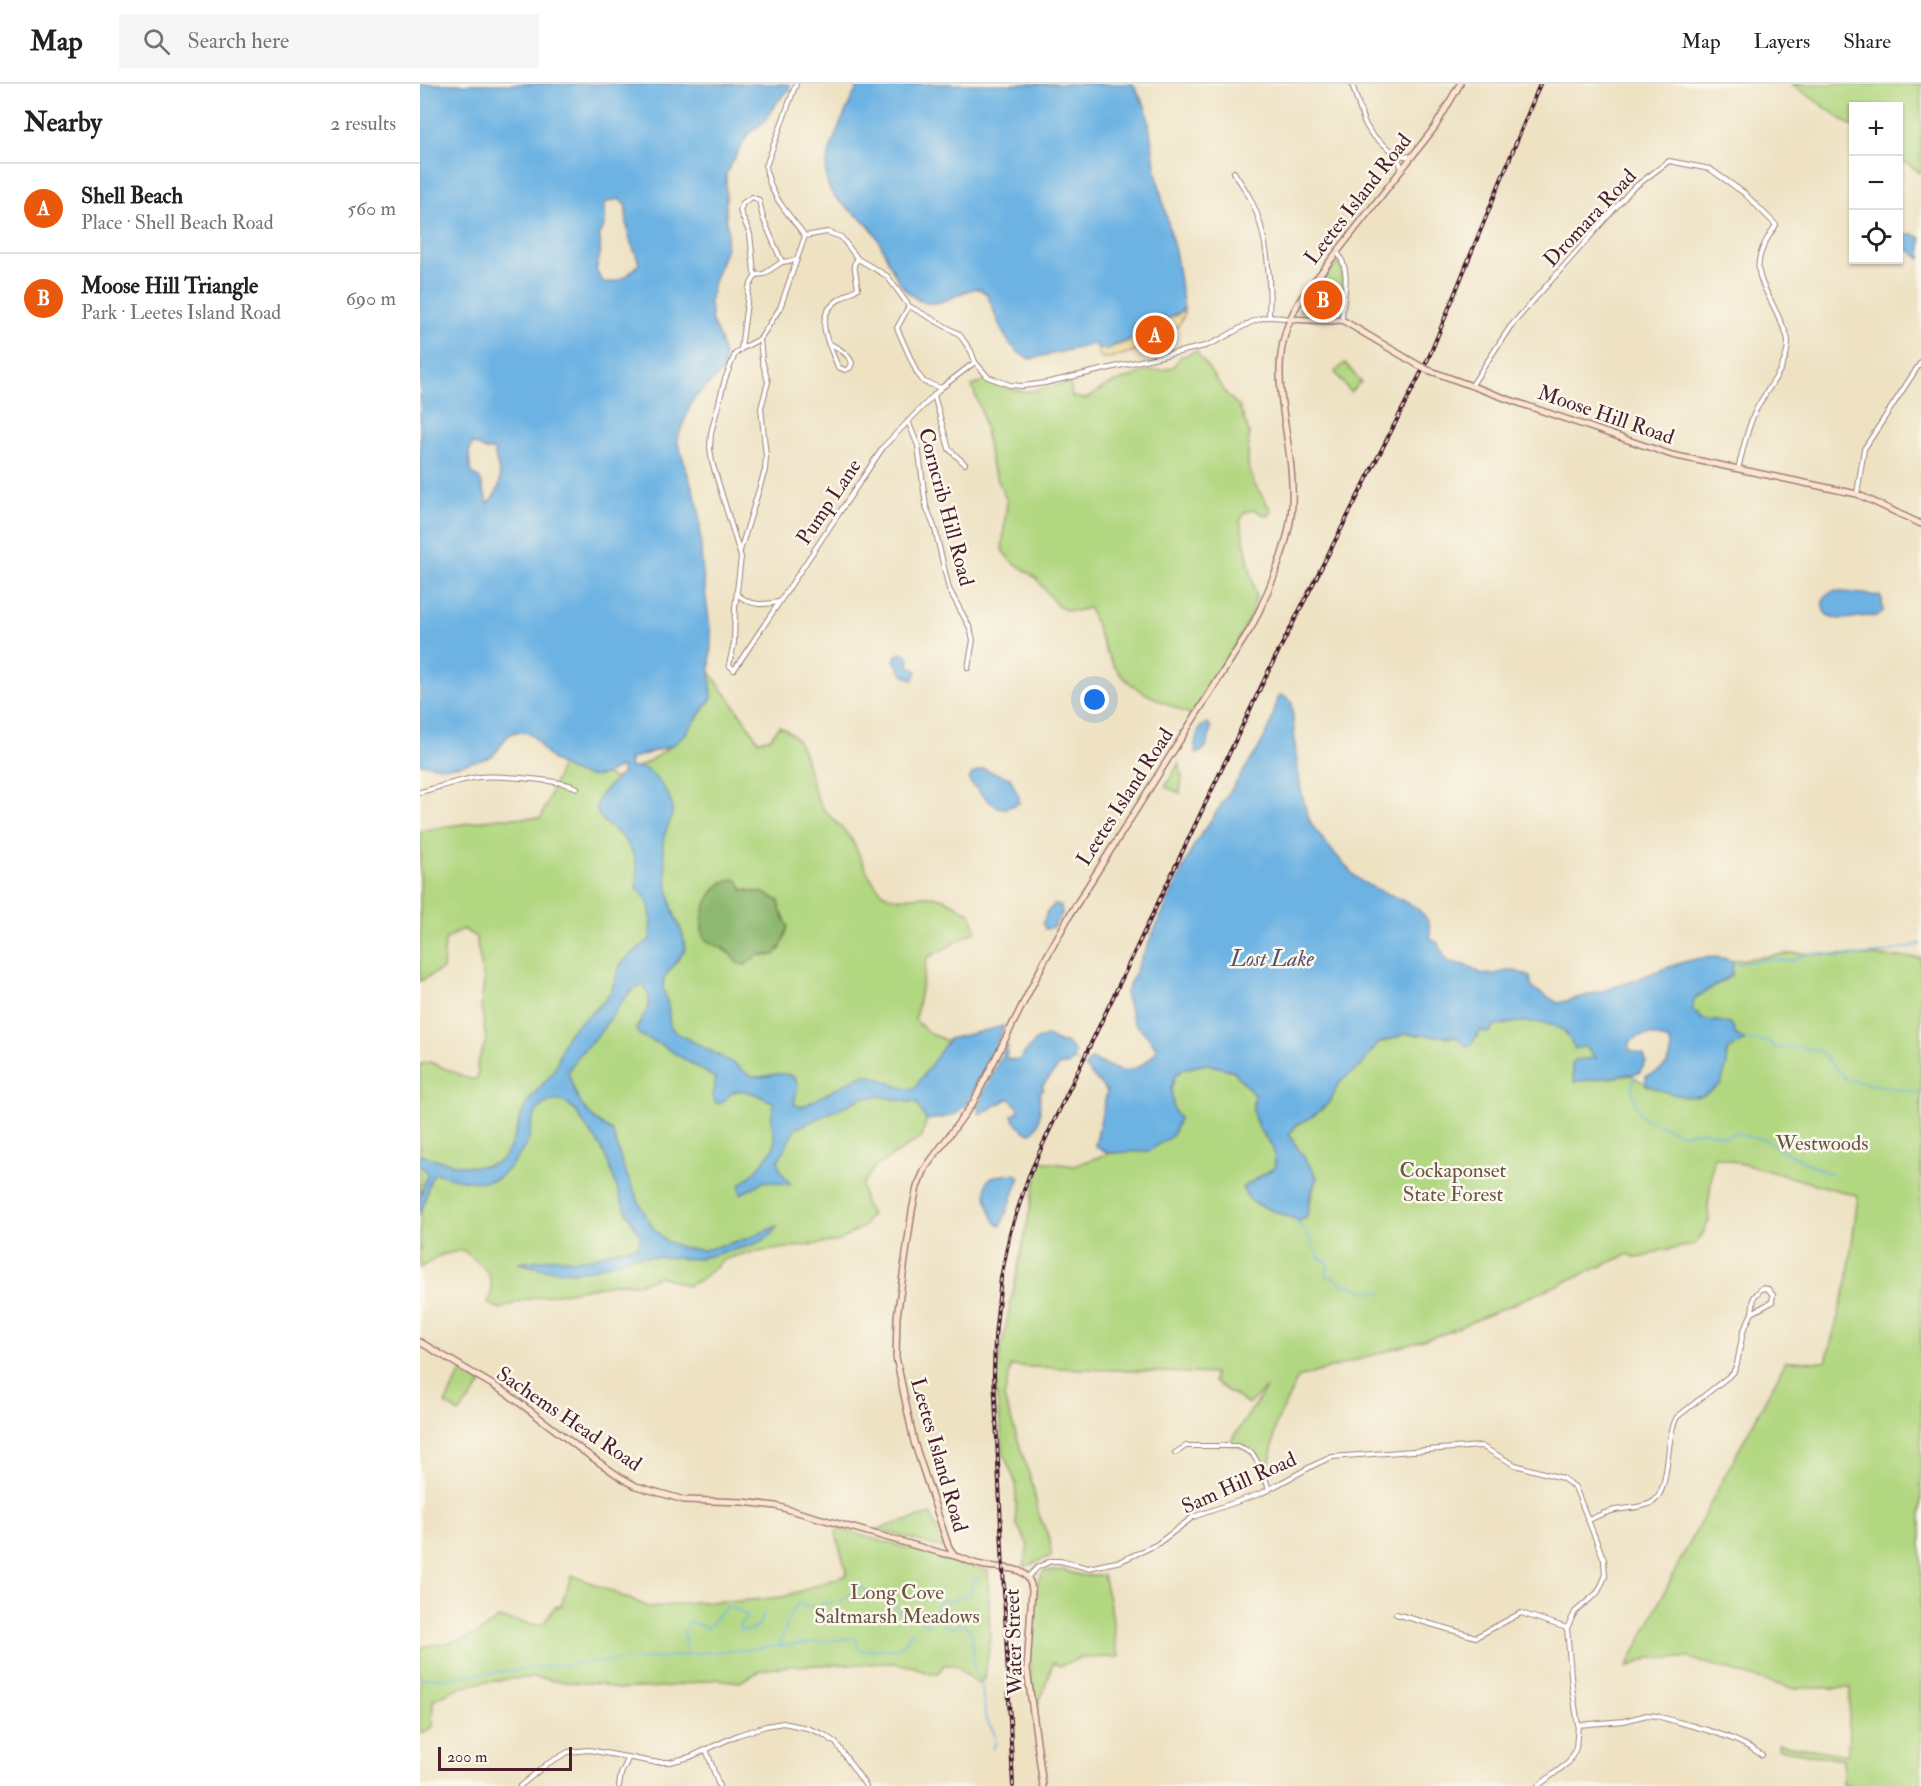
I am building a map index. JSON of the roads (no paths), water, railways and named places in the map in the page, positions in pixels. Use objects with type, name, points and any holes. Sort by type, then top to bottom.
[{"type":"main road","name":"Leetes Island Road","points":[[953,1554],[914,1442],[896,1357],[897,1317],[914,1199],[921,1178],[932,1157],[973,1103],[1066,922],[1237,652],[1263,603],[1286,538],[1292,506],[1292,479],[1279,381],[1281,347],[1290,319],[1300,300],[1441,119],[1460,84]]},
{"type":"main road","name":"Moose Hill Road","points":[[1290,319],[1342,320],[1428,370],[1524,405],[1672,455],[1857,494],[1921,524]]},
{"type":"main road","name":"Sachems Head Road","points":[[420,1342],[508,1394],[583,1451],[636,1486],[684,1500],[776,1506],[945,1554],[953,1554]]},
{"type":"main road","name":"Water Street","points":[[953,1554],[985,1566],[1014,1569],[1028,1577],[1032,1590],[1027,1668],[1043,1786]]},
{"type":"street","points":[[796,84],[765,166],[771,190],[805,236]]},
{"type":"street","points":[[1353,84],[1360,113],[1367,129],[1397,155],[1402,170]]},
{"type":"street","points":[[1397,155],[1412,157]]},
{"type":"street","name":"Dromara Road","points":[[1472,385],[1510,327],[1632,189],[1669,161],[1710,169],[1744,193],[1776,225],[1764,243],[1757,265],[1760,279],[1771,298],[1788,341],[1785,357],[1755,412],[1738,469]]},
{"type":"street","points":[[1234,171],[1252,202],[1262,234],[1270,303],[1269,316]]},
{"type":"street","points":[[756,275],[752,264],[750,234],[740,211],[748,198],[759,200],[763,218],[782,262]]},
{"type":"street","points":[[805,236],[827,232],[841,237],[858,259],[887,276],[909,306],[959,334],[983,373],[993,380],[1010,385],[1045,383],[1212,344],[1255,320],[1269,316],[1290,319]]},
{"type":"street","points":[[740,552],[712,462],[711,433],[725,379],[735,354],[760,339],[780,308],[805,236]]},
{"type":"street","points":[[1337,252],[1344,264],[1346,277],[1342,320]]},
{"type":"street","points":[[828,343],[850,358],[852,363],[850,368],[845,370],[838,367],[828,343],[824,332],[824,322],[836,302],[858,288],[854,264],[858,259]]},
{"type":"street","points":[[756,275],[764,274],[782,262],[796,260]]},
{"type":"street","points":[[741,349],[749,287],[756,275]]},
{"type":"street","points":[[909,306],[897,328],[917,373],[924,382],[941,388]]},
{"type":"street","points":[[760,339],[762,360],[768,382],[761,408],[765,438],[765,470],[740,552],[738,595],[759,606],[780,602]]},
{"type":"street","name":"Pump Lane","points":[[738,595],[735,608],[735,643],[729,665],[734,670],[884,446],[934,394],[975,362]]},
{"type":"street","points":[[1857,494],[1864,449],[1921,362]]},
{"type":"street","points":[[934,394],[949,448],[965,464]]},
{"type":"street","name":"Corncrib Hill Road","points":[[908,421],[918,446],[926,506],[949,590],[970,628],[973,640],[968,668]]},
{"type":"street","points":[[420,792],[482,777],[553,781],[570,784],[577,788]]},
{"type":"street","points":[[1589,1520],[1613,1511],[1650,1504],[1657,1498],[1665,1483],[1669,1438],[1673,1424],[1677,1417],[1733,1372],[1737,1364],[1743,1332],[1752,1313],[1754,1297],[1764,1288],[1770,1290],[1773,1295],[1772,1302],[1752,1313]]},
{"type":"street","points":[[1175,1453],[1186,1446],[1238,1446],[1252,1453],[1263,1471],[1269,1490]]},
{"type":"street","name":"Sam Hill Road","points":[[1028,1577],[1041,1565],[1051,1561],[1088,1568],[1113,1564],[1156,1545],[1193,1516],[1269,1490],[1332,1457],[1481,1446],[1515,1465],[1569,1481],[1575,1487],[1604,1560],[1604,1581],[1594,1596],[1575,1612],[1567,1628]]},
{"type":"street","points":[[1396,1614],[1476,1637],[1521,1613],[1567,1628],[1578,1740],[1572,1757],[1538,1786]]},
{"type":"street","points":[[1578,1725],[1624,1721],[1647,1715],[1657,1716],[1730,1737],[1762,1755]]},
{"type":"street","points":[[520,1786],[547,1764],[568,1752],[589,1750],[670,1762],[738,1735],[783,1723],[823,1734],[836,1743],[866,1786]]},
{"type":"street","points":[[706,1749],[719,1786]]},
{"type":"street","points":[[619,1786],[621,1774],[629,1757]]},
{"type":"water","points":[[420,84],[789,84],[790,89],[778,101],[764,122],[748,134],[726,174],[728,229],[726,247],[713,285],[710,303],[712,322],[720,339],[724,365],[721,373],[693,399],[677,440],[699,509],[702,566],[711,637],[712,698],[686,733],[673,745],[630,759],[629,768],[643,768],[659,781],[666,790],[672,806],[663,847],[670,900],[684,938],[685,950],[664,978],[663,988],[668,1005],[670,1026],[676,1033],[754,1077],[781,1074],[794,1077],[798,1085],[794,1104],[802,1107],[862,1075],[869,1075],[907,1089],[914,1089],[949,1039],[1004,1026],[969,1100],[953,1115],[926,1120],[916,1102],[879,1096],[862,1098],[795,1129],[778,1161],[780,1170],[791,1185],[765,1181],[741,1194],[740,1185],[757,1170],[774,1147],[775,1138],[771,1121],[774,1103],[754,1094],[737,1091],[725,1101],[717,1104],[712,1097],[715,1078],[658,1043],[641,1036],[636,1029],[648,1008],[649,998],[644,986],[636,987],[628,994],[568,1071],[578,1099],[595,1120],[612,1131],[625,1171],[640,1204],[653,1228],[666,1241],[683,1248],[704,1250],[749,1238],[777,1226],[773,1233],[750,1246],[696,1259],[634,1256],[590,1270],[572,1272],[518,1263],[556,1258],[575,1260],[593,1258],[611,1251],[638,1246],[641,1238],[622,1202],[600,1146],[574,1109],[568,1104],[556,1101],[544,1104],[535,1114],[527,1144],[503,1174],[493,1180],[478,1182],[435,1173],[420,1214],[420,1197],[427,1175],[424,1167],[420,1167],[420,1155],[468,1166],[487,1165],[502,1159],[511,1145],[527,1103],[555,1068],[567,1036],[604,1001],[622,963],[650,939],[651,924],[649,905],[636,888],[637,870],[632,852],[597,812],[600,796],[623,773],[620,767],[597,776],[572,772],[551,758],[531,735],[523,732],[512,733],[508,736],[492,756],[470,763],[448,767],[420,764]],"holes":[[[619,199],[626,206],[629,236],[639,264],[623,278],[614,282],[603,282],[596,270],[600,252],[599,234],[606,220],[606,202]],[[472,443],[486,450],[494,450],[500,483],[488,504],[480,479],[473,474],[470,467],[469,453]]]},
{"type":"water","points":[[859,84],[1133,84],[1146,108],[1157,177],[1176,256],[1184,309],[1166,320],[1162,314],[1165,321],[1157,328],[1151,330],[1147,322],[1149,331],[1109,349],[1098,349],[1095,344],[1030,359],[1014,348],[1008,340],[987,294],[981,290],[968,290],[947,300],[931,303],[913,297],[905,290],[893,272],[874,232],[868,224],[836,198],[827,181],[826,170],[830,150]]},
{"type":"water","points":[[1903,234],[1913,234],[1921,238],[1921,259],[1903,245]]},
{"type":"water","points":[[1834,591],[1880,596],[1883,612],[1877,617],[1838,619],[1832,617],[1826,614],[1823,603],[1825,598]]},
{"type":"water","points":[[903,653],[908,656],[909,665],[917,672],[913,680],[903,675],[894,660],[896,655]]},
{"type":"water","name":"Lost Lake","points":[[1279,695],[1286,697],[1292,703],[1299,778],[1305,808],[1312,825],[1357,878],[1403,900],[1424,915],[1429,925],[1430,938],[1437,942],[1447,961],[1489,975],[1509,971],[1522,973],[1530,977],[1532,988],[1558,1003],[1613,988],[1692,960],[1720,958],[1732,961],[1732,975],[1694,999],[1692,1009],[1702,1019],[1730,1023],[1735,1034],[1745,1040],[1726,1053],[1727,1064],[1721,1084],[1698,1097],[1675,1094],[1646,1085],[1646,1076],[1658,1072],[1666,1065],[1671,1055],[1670,1042],[1648,1035],[1638,1037],[1628,1044],[1630,1050],[1644,1055],[1646,1062],[1639,1073],[1574,1082],[1572,1064],[1575,1060],[1596,1058],[1586,1046],[1575,1049],[1565,1032],[1549,1025],[1519,1022],[1499,1025],[1491,1028],[1491,1032],[1486,1033],[1482,1030],[1468,1047],[1453,1035],[1452,1037],[1405,1034],[1377,1044],[1362,1065],[1339,1083],[1330,1102],[1310,1118],[1296,1125],[1289,1135],[1317,1177],[1310,1195],[1307,1217],[1300,1221],[1256,1204],[1249,1199],[1242,1188],[1274,1168],[1275,1154],[1255,1121],[1254,1095],[1234,1071],[1207,1064],[1183,1069],[1175,1076],[1171,1089],[1174,1111],[1179,1118],[1173,1135],[1149,1151],[1109,1153],[1095,1146],[1107,1091],[1085,1068],[1091,1059],[1120,1071],[1127,1071],[1147,1061],[1155,1053],[1157,1049],[1134,1023],[1125,994],[1193,847],[1259,748],[1270,726]]},
{"type":"water","points":[[1208,723],[1211,728],[1207,744],[1196,754],[1198,731]]},
{"type":"water","points":[[983,769],[1010,778],[1019,797],[1019,803],[1001,808],[992,804],[979,792],[969,780],[972,774]]},
{"type":"water","points":[[1055,904],[1061,906],[1062,914],[1053,927],[1045,929],[1043,923],[1047,912]]},
{"type":"water","points":[[1047,1036],[1060,1043],[1067,1043],[1075,1052],[1072,1062],[1060,1065],[1042,1086],[1044,1089],[1040,1092],[1038,1123],[1032,1133],[1022,1130],[1012,1116],[1019,1111],[1018,1106],[1010,1098],[980,1114],[977,1107],[982,1099],[981,1096],[1008,1044],[1006,1059],[1019,1060],[1037,1039]]},
{"type":"water","points":[[1016,1174],[1020,1177],[1001,1226],[994,1221],[988,1204],[987,1182],[994,1176]]},
{"type":"waterway","points":[[1732,965],[1769,959],[1792,961],[1806,954],[1825,953],[1837,957],[1880,954],[1921,944]]},
{"type":"waterway","points":[[1745,1040],[1765,1042],[1766,1039],[1775,1048],[1793,1047],[1818,1050],[1847,1080],[1921,1093]]},
{"type":"waterway","points":[[1074,1060],[1086,1066]]},
{"type":"waterway","points":[[1634,1077],[1632,1087],[1635,1102],[1643,1117],[1682,1134],[1705,1131],[1727,1137],[1736,1132],[1746,1137],[1764,1139],[1784,1152],[1832,1175]]},
{"type":"waterway","points":[[1296,1219],[1297,1225],[1303,1227],[1320,1259],[1328,1262],[1327,1277],[1334,1277],[1342,1285],[1350,1285],[1363,1291],[1382,1292]]},
{"type":"waterway","points":[[420,1678],[445,1678],[582,1663],[779,1646],[791,1613],[798,1604],[815,1609],[823,1604],[841,1601],[863,1588],[880,1599],[894,1604],[902,1614],[917,1617],[927,1626],[940,1601],[943,1599],[950,1602],[969,1595],[972,1592],[973,1581],[978,1578]]},
{"type":"waterway","points":[[686,1652],[684,1633],[689,1621],[707,1628],[722,1610],[730,1606],[747,1617],[739,1626],[740,1630],[751,1630],[757,1627],[765,1614]]},
{"type":"waterway","points":[[937,1608],[942,1612],[940,1621],[943,1625],[954,1628],[967,1626],[972,1634],[974,1670],[981,1681],[986,1721],[995,1734],[995,1746],[992,1749]]},
{"type":"waterway","points":[[780,1646],[854,1638],[859,1650],[896,1649],[905,1643],[912,1631]]},
{"type":"railway","points":[[1013,1786],[994,1375],[995,1336],[1001,1278],[1010,1233],[1028,1178],[1044,1142],[1268,672],[1429,357],[1540,84]]},
{"type":"place","name":"Moose Hill Triangle","points":[[1323,300]]},
{"type":"place","name":"Shell Beach","points":[[1155,335]]},
{"type":"park label","name":"Westwoods","points":[[1822,1143]]},
{"type":"park label","name":"Cockaponset State Forest","points":[[1453,1182]]},
{"type":"park label","name":"Long Cove Saltmarsh Meadows","points":[[897,1604]]}]
